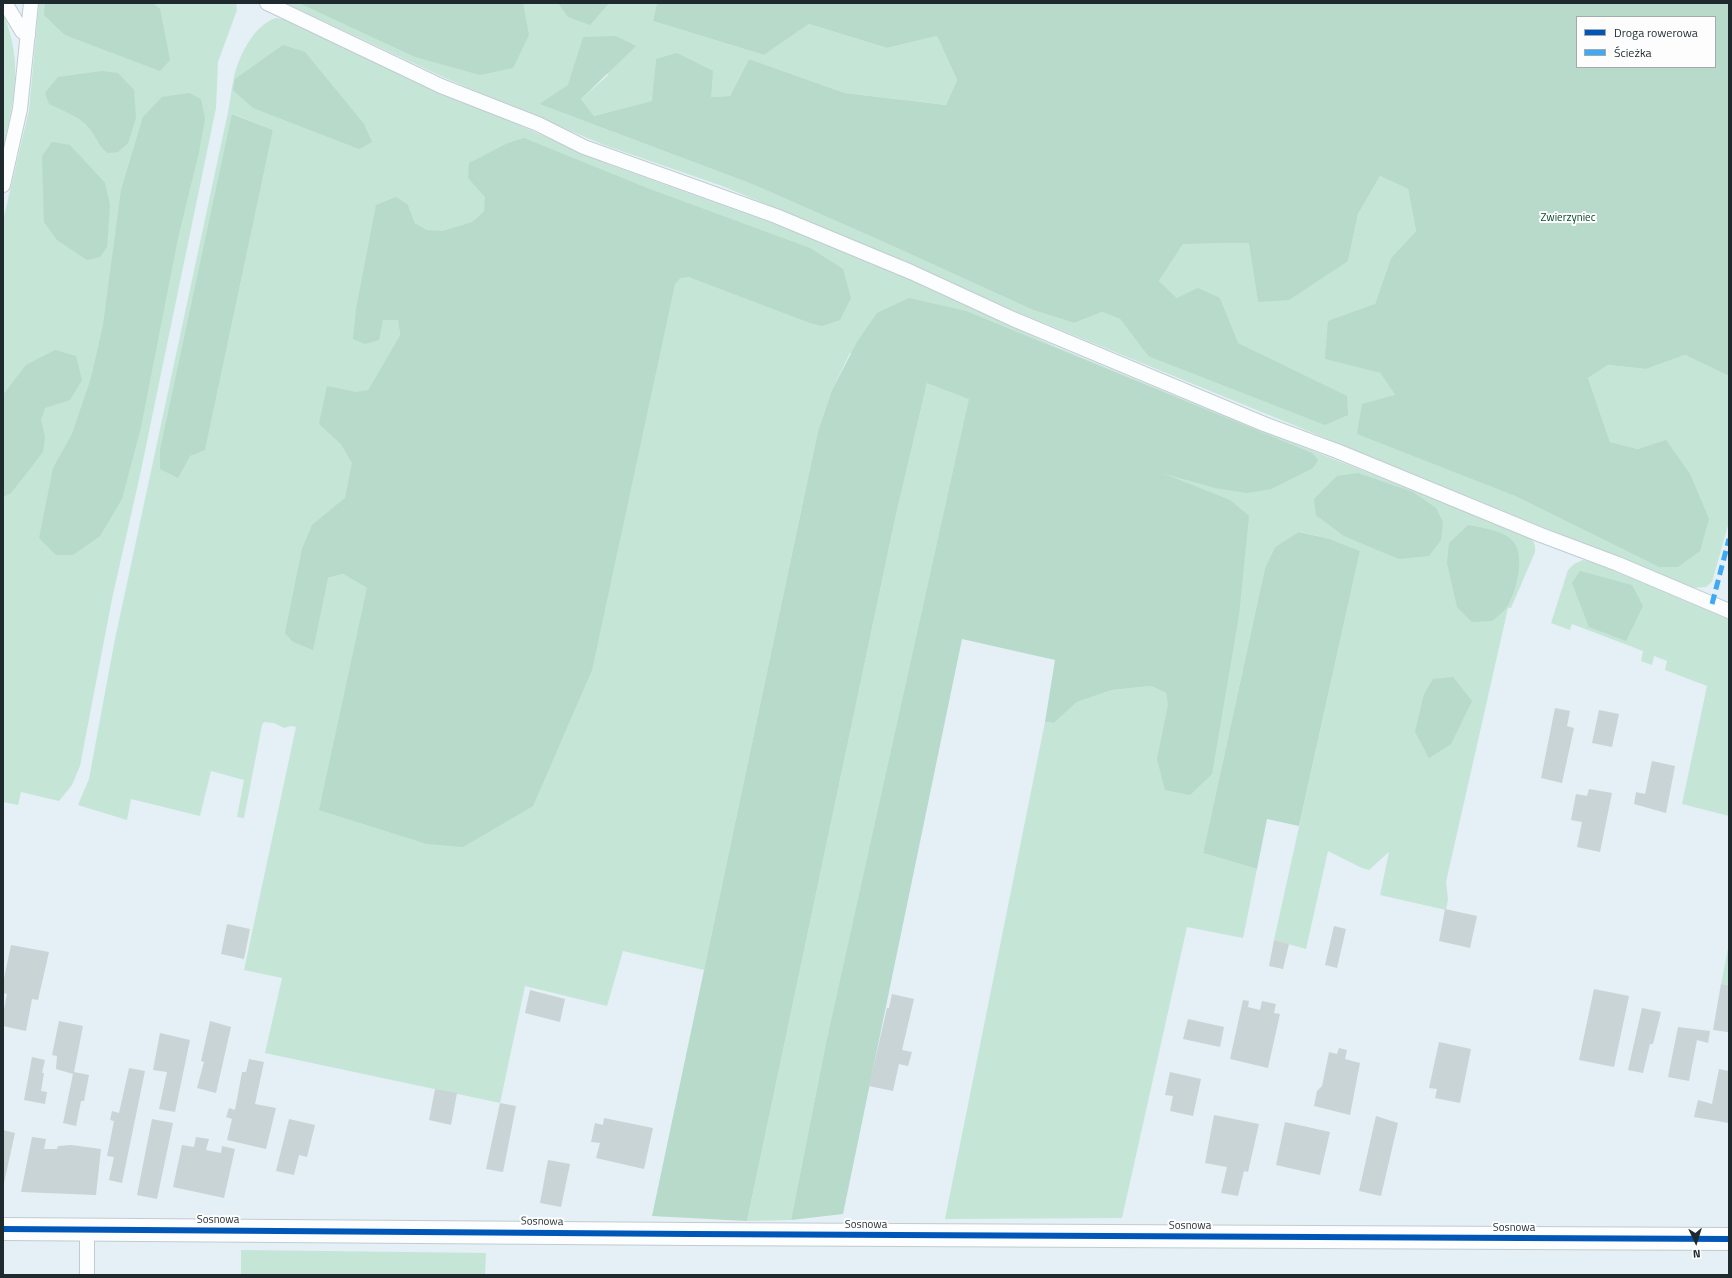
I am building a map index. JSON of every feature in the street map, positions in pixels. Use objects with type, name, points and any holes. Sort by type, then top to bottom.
[{"type":"street","name":"Sosnowa","points":[[3,1229],[1729,1239]]},
{"type":"lane","points":[[5,3],[22,31],[28,36]]},
{"type":"lane","points":[[3,185],[20,109],[31,3]]},
{"type":"lane","points":[[267,3],[441,86],[538,124],[584,147],[776,216],[918,275],[1013,319],[1264,424],[1337,451],[1541,535],[1618,564],[1729,611]]},
{"type":"lane","points":[[87,1230],[87,1275]]},
{"type":"green space","points":[[39,3],[236,3],[237,10],[218,62],[216,108],[140,475],[112,599],[80,766],[72,785],[59,801],[21,792],[18,805],[3,802],[3,221],[29,110]]},
{"type":"green space","points":[[45,3],[153,3],[160,9],[170,60],[160,71],[65,35],[44,15]]},
{"type":"green space","points":[[285,3],[657,3],[653,21],[764,55],[809,24],[887,48],[937,36],[957,80],[946,105],[845,93],[749,59],[730,96],[710,97],[656,59],[653,101],[594,116],[581,99],[608,75],[583,37],[569,85],[539,104],[752,184],[1033,310],[1074,323],[1102,312],[1120,319],[1148,356],[1346,396],[1237,343],[1220,298],[1177,298],[1159,281],[1183,244],[1250,243],[1258,302],[1348,261],[1358,214],[1380,176],[1408,189],[1416,231],[1391,258],[1375,304],[1326,359],[1380,373],[1395,395],[1513,495],[1659,567],[1666,441],[1638,449],[1610,442],[1588,378],[1608,365],[1646,369],[1685,355],[1729,376],[1729,522],[1712,582],[1706,587],[1692,588],[1017,312],[863,244],[722,186],[604,145],[445,78]]},
{"type":"green space","points":[[299,3],[523,3],[529,35],[513,68],[480,75],[415,57]]},
{"type":"green space","points":[[558,3],[609,3],[590,25],[568,17]]},
{"type":"green space","name":"Zwierzyniec","points":[[657,3],[1729,3],[1729,376],[1685,355],[1646,369],[1608,365],[1588,378],[1610,442],[1638,449],[1666,440],[1690,474],[1709,519],[1700,551],[1678,567],[1659,567],[1513,495],[1357,434],[1362,404],[1395,395],[1380,373],[1325,359],[1328,321],[1375,304],[1391,258],[1416,231],[1408,189],[1380,176],[1358,214],[1348,261],[1289,300],[1258,302],[1249,243],[1183,244],[1159,281],[1177,298],[1198,288],[1220,298],[1238,343],[1347,396],[1348,415],[1325,425],[1148,356],[1120,319],[1102,312],[1074,323],[1033,310],[752,184],[539,104],[568,85],[583,37],[616,36],[636,46],[581,99],[594,116],[652,101],[656,59],[677,53],[713,71],[711,97],[730,96],[749,59],[845,93],[946,105],[957,80],[937,36],[887,48],[809,24],[764,55],[653,21]]},
{"type":"green space","points":[[3,12],[13,49],[15,81],[11,113],[3,150]]},
{"type":"green space","points":[[276,18],[287,20],[448,97],[489,112],[610,165],[789,229],[887,269],[1052,345],[1202,407],[1528,536],[1534,542],[1535,552],[1511,608],[1508,608],[1446,882],[1448,899],[1446,910],[1380,895],[1389,852],[1369,870],[1328,851],[1306,949],[1274,940],[1360,551],[1330,539],[1300,532],[1275,547],[1265,568],[1203,853],[1257,869],[1243,938],[1187,927],[1122,1218],[945,1219],[1045,722],[1054,723],[1077,702],[1112,690],[1151,686],[1166,693],[1168,703],[1212,494],[1009,415],[824,1053],[791,1220],[747,1221],[895,519],[927,383],[850,353],[832,390],[818,431],[704,970],[623,951],[607,1006],[525,986],[500,1103],[265,1053],[282,978],[244,970],[296,727],[291,726],[284,728],[274,723],[264,722],[262,725],[244,818],[237,817],[244,780],[211,771],[200,816],[131,799],[127,820],[78,805],[89,779],[114,644],[228,112],[235,73],[247,44],[253,35],[268,22]],"holes":[[[233,114],[273,130],[205,449],[160,469],[161,450]],[[408,205],[415,223],[427,230],[443,232],[472,222],[484,211],[367,588],[343,574],[329,578],[368,390],[400,335],[398,320],[383,320]]]},
{"type":"green space","points":[[283,45],[305,52],[364,124],[372,142],[359,149],[253,108],[233,90],[235,79]]},
{"type":"green space","points":[[102,71],[118,73],[134,90],[136,118],[128,143],[118,152],[108,153],[92,131],[81,120],[49,104],[45,93],[58,77]]},
{"type":"green space","points":[[189,93],[201,99],[205,119],[199,152],[178,238],[141,427],[122,499],[100,536],[73,555],[56,555],[39,538],[53,468],[72,434],[91,378],[103,325],[121,190],[143,117],[162,97]]},
{"type":"green space","points":[[232,114],[273,130],[205,450],[190,456],[178,478],[160,469],[160,450]]},
{"type":"green space","points":[[524,138],[647,188],[810,248],[843,269],[851,298],[840,320],[822,326],[810,323],[689,277],[680,278],[675,284],[592,670],[533,806],[463,847],[427,844],[319,810],[367,588],[343,574],[328,578],[313,650],[293,642],[285,633],[302,549],[312,525],[345,498],[352,463],[341,444],[319,424],[327,386],[356,392],[368,390],[400,335],[398,320],[383,320],[379,340],[365,344],[353,339],[356,309],[376,205],[396,197],[408,205],[415,223],[427,230],[443,231],[472,222],[484,211],[485,197],[468,178],[469,163],[508,143]]},
{"type":"green space","points":[[52,142],[70,145],[105,183],[110,205],[107,247],[100,257],[87,260],[57,240],[44,222],[42,156]]},
{"type":"green space","points":[[909,298],[966,311],[1312,453],[1318,460],[1313,468],[1271,489],[1247,493],[1215,488],[1162,473],[1230,500],[1249,516],[1239,615],[1212,774],[1190,795],[1165,790],[1157,759],[1168,705],[1166,693],[1151,686],[1112,690],[1077,702],[1054,723],[1045,722],[1055,660],[962,639],[843,1214],[791,1220],[824,1053],[969,399],[927,383],[895,519],[747,1221],[652,1216],[818,431],[832,390],[857,342],[877,313]]},
{"type":"green space","points":[[55,350],[76,356],[82,380],[70,400],[45,408],[41,420],[45,437],[43,452],[11,493],[3,497],[3,395],[26,365]]},
{"type":"green space","points":[[1358,473],[1413,492],[1436,508],[1443,522],[1441,540],[1429,556],[1399,559],[1344,536],[1316,515],[1314,499],[1337,476]]},
{"type":"green space","points":[[1468,525],[1493,530],[1506,536],[1511,539],[1518,550],[1519,565],[1515,590],[1508,606],[1492,621],[1472,622],[1457,607],[1447,563],[1449,543]]},
{"type":"green space","points":[[1299,532],[1330,539],[1360,551],[1299,826],[1267,819],[1257,869],[1203,853],[1265,568],[1275,547]]},
{"type":"green space","points":[[1583,560],[1593,562],[1729,619],[1729,816],[1682,804],[1707,686],[1665,670],[1667,661],[1654,656],[1652,665],[1641,661],[1643,651],[1572,624],[1570,630],[1551,623],[1568,570],[1574,564]]},
{"type":"green space","points":[[1580,571],[1632,585],[1643,606],[1626,641],[1589,627],[1572,583]]},
{"type":"green space","points":[[1453,677],[1472,701],[1451,744],[1429,758],[1415,732],[1424,694],[1433,679]]},
{"type":"green space","points":[[1729,944],[1729,985],[1721,984]]},
{"type":"green space","points":[[241,1250],[486,1253],[485,1275],[241,1275]]},
{"type":"building","points":[[1555,708],[1570,711],[1567,726],[1574,728],[1562,783],[1541,778]]},
{"type":"building","points":[[1599,710],[1619,714],[1612,747],[1592,743]]},
{"type":"building","points":[[1652,761],[1675,766],[1666,813],[1634,804],[1636,792],[1645,794]]},
{"type":"building","points":[[1589,789],[1612,793],[1600,852],[1577,847],[1582,822],[1571,820],[1576,794],[1587,796]]},
{"type":"building","points":[[1445,909],[1477,916],[1470,948],[1439,941]]},
{"type":"building","points":[[227,924],[250,929],[244,959],[221,954]]},
{"type":"building","points":[[1334,926],[1346,929],[1337,968],[1325,965]]},
{"type":"building","points":[[1274,940],[1289,944],[1283,969],[1269,966]]},
{"type":"building","points":[[11,945],[49,952],[38,1000],[32,999],[26,1031],[3,1026],[3,1014],[7,994],[3,993],[3,983]]},
{"type":"building","points":[[1721,984],[1729,985],[1728,1032],[1713,1030]]},
{"type":"building","points":[[1594,989],[1629,996],[1614,1067],[1579,1060]]},
{"type":"building","points":[[530,990],[565,999],[560,1022],[525,1013]]},
{"type":"building","points":[[892,994],[914,999],[902,1050],[912,1052],[908,1066],[899,1064],[893,1091],[869,1086],[887,1008],[889,1008]]},
{"type":"building","points":[[1243,1000],[1249,1001],[1248,1007],[1260,1010],[1262,1001],[1276,1004],[1274,1013],[1280,1014],[1268,1068],[1230,1059]]},
{"type":"building","points":[[1642,1008],[1661,1012],[1653,1044],[1650,1044],[1643,1073],[1628,1070]]},
{"type":"building","points":[[1188,1019],[1224,1027],[1220,1047],[1183,1039]]},
{"type":"building","points":[[59,1021],[83,1026],[74,1072],[89,1075],[84,1101],[81,1101],[76,1126],[63,1123],[73,1074],[56,1069],[57,1056],[52,1055]]},
{"type":"building","points":[[210,1021],[231,1027],[216,1093],[197,1088],[204,1062],[201,1061]]},
{"type":"building","points":[[1678,1027],[1710,1031],[1708,1043],[1697,1040],[1689,1081],[1668,1077]]},
{"type":"building","points":[[160,1033],[190,1040],[175,1112],[159,1109],[167,1072],[153,1070]]},
{"type":"building","points":[[1439,1042],[1471,1049],[1460,1103],[1435,1098],[1437,1089],[1429,1088]]},
{"type":"building","points":[[1339,1048],[1347,1050],[1345,1059],[1360,1063],[1350,1115],[1314,1106],[1317,1091],[1322,1086],[1329,1052],[1337,1054]]},
{"type":"building","points":[[32,1057],[45,1060],[42,1073],[44,1073],[41,1091],[47,1092],[45,1104],[24,1100]]},
{"type":"building","points":[[249,1059],[264,1062],[255,1104],[276,1108],[266,1149],[227,1140],[232,1119],[226,1117],[229,1108],[235,1110],[242,1072],[246,1072]]},
{"type":"building","points":[[129,1068],[145,1071],[122,1183],[109,1180],[114,1157],[107,1156],[114,1121],[110,1120],[112,1111],[119,1113]]},
{"type":"building","points":[[1719,1069],[1729,1071],[1729,1123],[1694,1117],[1698,1100],[1712,1104]]},
{"type":"building","points":[[1170,1072],[1201,1079],[1193,1116],[1170,1111],[1173,1096],[1165,1095]]},
{"type":"building","points":[[435,1089],[457,1093],[451,1125],[429,1120]]},
{"type":"building","points":[[500,1103],[516,1106],[503,1172],[486,1169]]},
{"type":"building","points":[[1214,1115],[1259,1124],[1248,1172],[1244,1171],[1238,1196],[1221,1193],[1227,1167],[1205,1163]]},
{"type":"building","points":[[1376,1116],[1398,1123],[1381,1196],[1359,1191]]},
{"type":"building","points":[[604,1118],[653,1128],[644,1169],[596,1158],[600,1143],[591,1142],[595,1123],[603,1125]]},
{"type":"building","points":[[152,1119],[173,1123],[157,1199],[137,1195]]},
{"type":"building","points":[[289,1119],[315,1125],[307,1157],[299,1155],[294,1175],[276,1171]]},
{"type":"building","points":[[1285,1122],[1330,1132],[1320,1175],[1276,1165]]},
{"type":"building","points":[[3,1130],[15,1133],[4,1183],[3,1183]]},
{"type":"building","points":[[32,1137],[46,1139],[44,1149],[57,1149],[58,1146],[71,1145],[101,1149],[96,1195],[21,1192]]},
{"type":"building","points":[[196,1137],[209,1139],[206,1150],[221,1153],[222,1146],[235,1149],[224,1198],[173,1187],[182,1145],[194,1147]]},
{"type":"building","points":[[548,1160],[570,1164],[561,1207],[540,1203]]},
{"type":"marked path","points":[[1712,604],[1729,539]]},
{"type":"cycle path","points":[[3,1229],[1729,1239]]}]
